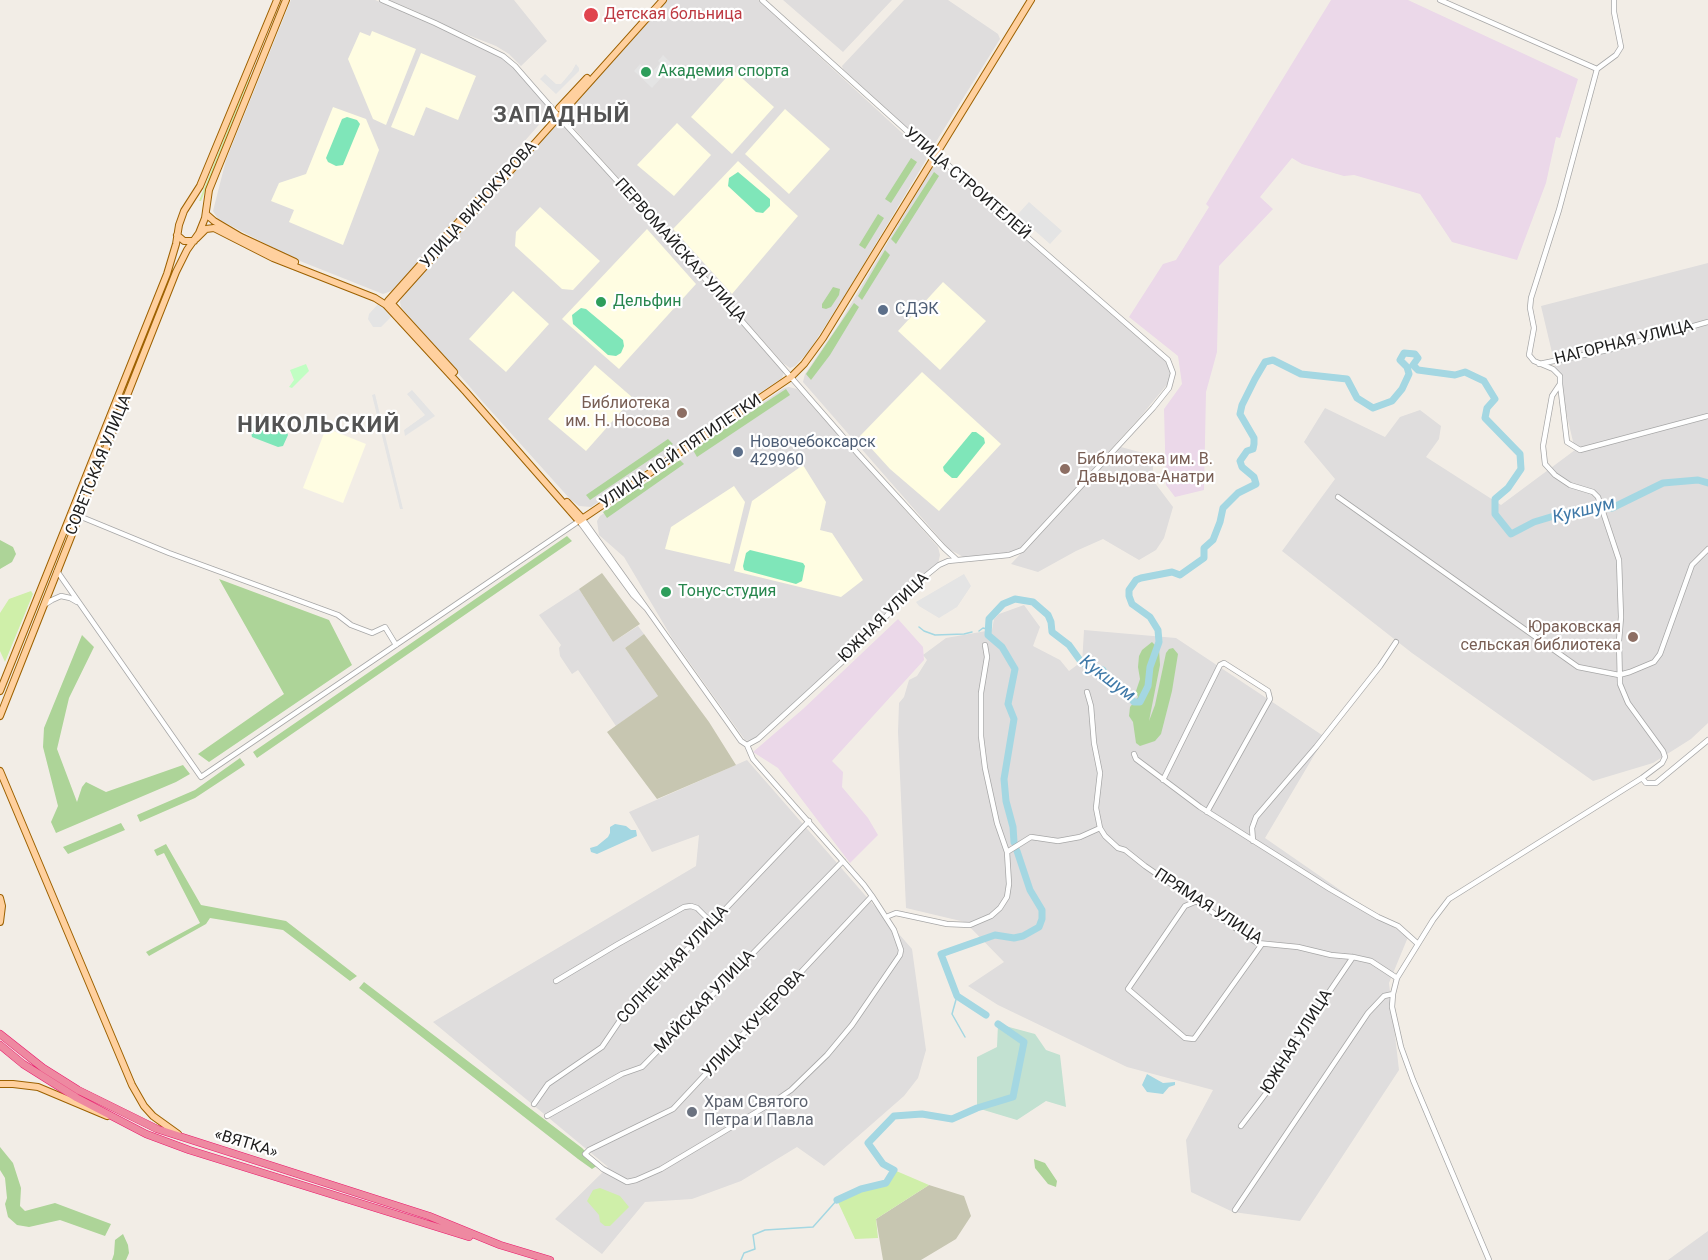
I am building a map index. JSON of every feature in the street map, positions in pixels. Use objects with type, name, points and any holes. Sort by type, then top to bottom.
[{"type":"highway","name":"«ВЯТКА»","points":[[0,1034],[43,1068],[78,1090],[140,1122],[192,1141],[429,1216],[500,1245]]},
{"type":"highway","name":"«ВЯТКА»","points":[[0,1045],[47,1080],[113,1119],[146,1134],[189,1150],[444,1230],[550,1260]]},
{"type":"main road","points":[[277,0],[200,186],[190,203],[201,204],[213,221],[265,249],[388,303],[581,520]]},
{"type":"main road","points":[[206,212],[209,190],[286,0]]},
{"type":"main road","name":"УЛИЦА ВИНОКУРОВА","points":[[388,303],[658,0]]},
{"type":"main road","name":"УЛИЦА ВИНОКУРОВА","points":[[640,22],[663,0]]},
{"type":"main road","name":"УЛИЦА 10-Й ПЯТИЛЕТКИ","points":[[581,520],[791,377],[804,364],[824,338],[1031,0]]},
{"type":"main road","points":[[248,72],[256,75]]},
{"type":"main road","name":"СОВЕТСКАЯ УЛИЦА","points":[[1,689],[166,274],[179,225],[190,203]]},
{"type":"main road","name":"СОВЕТСКАЯ УЛИЦА","points":[[0,721],[1,713],[42,607],[176,272],[195,240],[206,212]]},
{"type":"main road","points":[[177,235],[184,241],[195,240],[206,229],[214,228],[254,249],[303,267]]},
{"type":"main road","points":[[51,563],[57,571]]},
{"type":"main road","points":[[0,771],[132,1085],[144,1106],[153,1116],[192,1141]]},
{"type":"main road","points":[[0,898],[2,906],[0,922]]},
{"type":"main road","points":[[0,1084],[38,1087],[113,1119]]},
{"type":"street","name":"ПЕРВОМАЙСКАЯ УЛИЦА","points":[[382,0],[503,56],[515,66],[957,560]]},
{"type":"street","name":"УЛИЦА СТРОИТЕЛЕЙ","points":[[762,0],[934,155],[1168,360],[1172,366]]},
{"type":"street","points":[[1440,0],[1597,69]]},
{"type":"street","points":[[1614,0],[1621,47],[1616,55],[1597,69],[1559,210],[1531,298],[1530,308],[1534,328],[1529,355],[1539,364],[1558,373],[1567,442],[1580,450],[1708,416]]},
{"type":"street","name":"НАГОРНАЯ УЛИЦА","points":[[1539,364],[1608,350],[1708,322]]},
{"type":"street","name":"ЮЖНАЯ УЛИЦА","points":[[747,746],[758,739],[855,650],[918,582],[943,563],[1010,555],[1022,550],[1166,392],[1173,379],[1172,366]]},
{"type":"street","points":[[1489,1260],[1413,1080],[1395,1022],[1393,994],[1397,978],[1442,907],[1459,892],[1642,778],[1662,764],[1665,757],[1622,691],[1619,675],[1621,617],[1619,560],[1599,497],[1593,492],[1570,485],[1555,475],[1545,464],[1544,446],[1552,396],[1560,384]]},
{"type":"street","points":[[1338,497],[1578,667],[1619,675],[1654,662],[1660,654],[1692,565],[1708,549]]},
{"type":"street","points":[[79,516],[169,553],[338,615],[351,625],[372,633],[385,627],[396,645]]},
{"type":"street","points":[[581,520],[741,741],[747,746],[753,759],[843,861],[872,896],[886,918],[896,913],[957,926],[977,923],[1000,909],[1007,897],[1009,884],[1007,852],[997,823],[981,736],[981,693],[987,657],[985,645]]},
{"type":"street","name":"УЛИЦА 10-Й ПЯТИЛЕТКИ","points":[[80,603],[201,777],[581,520]]},
{"type":"street","points":[[943,563],[944,548]]},
{"type":"street","points":[[57,571],[80,603]]},
{"type":"street","points":[[42,607],[61,596],[80,603]]},
{"type":"street","points":[[1253,841],[1252,828],[1256,817],[1323,738],[1396,642]]},
{"type":"street","points":[[1163,780],[1220,665],[1224,663],[1268,691],[1269,699],[1207,812]]},
{"type":"street","points":[[1007,852],[1031,837],[1054,841],[1074,839],[1100,828],[1096,808],[1100,773],[1087,692]]},
{"type":"street","points":[[1642,778],[1646,783],[1656,783],[1708,740]]},
{"type":"street","points":[[1134,754],[1136,759],[1207,812],[1378,917],[1398,926],[1418,944]]},
{"type":"street","name":"СОЛНЕЧНАЯ УЛИЦА","points":[[534,1104],[548,1084],[602,1047],[621,1018],[809,821]]},
{"type":"street","name":"ПРЯМАЯ УЛИЦА","points":[[1100,828],[1118,848],[1125,850],[1262,944],[1298,947],[1371,961],[1397,978]]},
{"type":"street","name":"МАЙСКАЯ УЛИЦА","points":[[548,1116],[622,1074],[634,1072],[642,1067],[843,861]]},
{"type":"street","points":[[1186,894],[1185,906],[1128,989],[1185,1038],[1194,1039],[1262,944]]},
{"type":"street","name":"УЛИЦА КУЧЕРОВА","points":[[872,896],[673,1109],[585,1154],[627,1182],[636,1180],[661,1169],[791,1090],[827,1055],[852,1025],[896,962],[902,950],[886,918]]},
{"type":"street","points":[[1185,906],[1197,901]]},
{"type":"street","points":[[556,981],[684,907],[697,908],[712,923]]},
{"type":"street","name":"ЮЖНАЯ УЛИЦА","points":[[1241,1126],[1267,1092],[1274,1073],[1353,957]]},
{"type":"street","points":[[1235,1209],[1368,1013],[1384,996],[1393,994]]},
{"type":"shaded area","points":[[291,0],[375,0],[436,24],[494,52],[510,63],[549,107],[549,112],[544,119],[394,290],[383,294],[295,259],[218,219],[213,211],[226,160]]},
{"type":"shaded area","points":[[389,0],[514,0],[547,41],[521,66],[509,54],[496,46],[425,18],[424,15]]},
{"type":"shaded area","points":[[666,0],[758,0],[926,155],[926,160],[845,295],[809,351],[795,366],[790,368],[783,363],[564,117],[564,112]]},
{"type":"shaded area","points":[[783,0],[892,0],[843,52]]},
{"type":"shaded area","points":[[904,0],[948,0],[998,34],[1000,39],[934,145],[928,147],[842,66]]},
{"type":"shaded area","points":[[1331,0],[1408,0],[1578,79],[1560,138],[1556,137],[1546,183],[1517,260],[1452,242],[1420,194],[1354,175],[1344,176],[1302,164],[1292,158],[1260,197],[1273,209],[1219,266],[1217,352],[1206,392],[1204,490],[1175,497],[1166,485],[1164,409],[1182,384],[1178,356],[1129,317],[1163,264],[1176,260],[1209,207],[1206,204]]},
{"type":"shaded area","points":[[372,31],[416,49],[386,125],[373,119],[348,59],[360,32],[370,36]]},
{"type":"shaded area","points":[[421,53],[476,76],[458,120],[426,107],[414,136],[391,127]]},
{"type":"shaded area","points":[[663,55],[673,65],[652,88],[634,71],[640,64],[646,70],[645,74],[648,71],[651,73],[660,63],[658,61]]},
{"type":"shaded area","points":[[576,64],[579,71],[556,94],[540,79],[545,74],[556,84],[561,84]]},
{"type":"shaded area","points":[[733,70],[774,107],[732,154],[691,117]]},
{"type":"shaded area","points":[[333,107],[366,119],[379,150],[343,245],[289,222],[294,210],[271,201],[279,183],[306,174]]},
{"type":"shaded area","points":[[785,109],[830,149],[789,194],[745,154]]},
{"type":"shaded area","points":[[556,121],[561,122],[784,372],[782,378],[591,507],[579,506],[570,499],[482,401],[401,307],[400,302],[402,296]]},
{"type":"shaded area","points":[[677,123],[711,155],[674,196],[637,165]]},
{"type":"shaded area","points":[[738,161],[798,216],[732,294],[673,229]]},
{"type":"shaded area","points":[[937,164],[970,189],[1167,363],[1170,372],[1170,381],[1141,416],[1022,547],[1012,553],[965,558],[949,549],[803,382],[805,374],[839,324],[933,166]]},
{"type":"shaded area","points":[[1029,202],[1062,231],[1050,244],[1017,215]]},
{"type":"shaded area","points":[[540,207],[600,261],[573,290],[562,289],[515,246],[516,232]]},
{"type":"shaded area","points":[[647,229],[696,284],[619,369],[562,319]]},
{"type":"shaded area","points":[[1708,263],[1708,723],[1691,739],[1653,763],[1593,781],[1412,653],[1282,551],[1335,479],[1304,442],[1325,408],[1385,437],[1400,417],[1420,410],[1441,426],[1439,439],[1426,457],[1501,505],[1575,450],[1541,306]]},
{"type":"shaded area","points":[[943,282],[986,321],[940,370],[898,331]]},
{"type":"shaded area","points":[[513,291],[549,324],[506,372],[469,339]]},
{"type":"shaded area","points":[[379,303],[393,315],[381,327],[373,327],[368,319],[369,314]]},
{"type":"shaded area","points":[[595,365],[633,398],[586,451],[548,419]]},
{"type":"shaded area","points":[[922,372],[1001,444],[939,511],[890,469],[860,436]]},
{"type":"shaded area","points":[[784,388],[797,389],[938,547],[940,555],[938,564],[918,578],[860,643],[752,742],[745,740],[672,638],[624,557],[599,535],[597,521],[600,516]]},
{"type":"shaded area","points":[[412,390],[435,416],[405,436],[404,430],[425,415],[407,394]]},
{"type":"shaded area","points":[[375,394],[403,509],[400,509],[372,395]]},
{"type":"shaded area","points":[[326,428],[366,444],[343,503],[303,488]]},
{"type":"shaded area","points":[[1121,447],[1154,456],[1152,479],[1173,507],[1164,538],[1156,550],[1139,560],[1103,539],[1038,572],[1011,564]]},
{"type":"shaded area","points":[[803,465],[826,502],[820,530],[832,533],[863,580],[841,597],[734,571],[752,501]]},
{"type":"shaded area","points":[[734,486],[745,502],[730,564],[665,549],[671,527]]},
{"type":"shaded area","points":[[602,573],[640,624],[613,642],[579,589]]},
{"type":"shaded area","points":[[964,574],[971,586],[957,607],[939,618],[916,602]]},
{"type":"shaded area","points":[[579,589],[613,642],[638,626],[644,634],[625,648],[658,696],[616,726],[578,670],[572,674],[560,656],[561,645],[539,615]]},
{"type":"shaded area","points":[[1024,605],[1040,627],[1033,646],[1060,660],[1069,671],[1077,665],[1082,665],[1084,630],[1176,638],[1325,737],[1265,838],[1408,937],[1389,983],[1399,1070],[1300,1221],[1233,1212],[1191,1192],[1186,1140],[1213,1090],[1127,1067],[998,1005],[968,986],[1004,962],[965,922],[906,908],[898,732],[899,703],[904,697],[909,680],[917,676],[927,660],[923,655],[946,638],[992,630],[994,619],[999,614]]},
{"type":"shaded area","points":[[898,619],[923,647],[924,660],[832,761],[843,772],[842,787],[868,818],[878,835],[850,863],[778,768],[753,752],[803,709]]},
{"type":"shaded area","points":[[644,634],[709,722],[736,765],[657,799],[607,732],[658,696],[625,648]]},
{"type":"shaded area","points":[[747,760],[912,949],[926,1050],[918,1078],[904,1096],[824,1166],[797,1147],[741,1181],[692,1199],[645,1202],[602,1254],[555,1219],[608,1167],[433,1022],[696,866],[699,835],[652,852],[629,812]]},
{"type":"shaded area","points":[[998,1024],[1035,1034],[1046,1050],[1060,1055],[1066,1107],[1046,1101],[1017,1120],[977,1108],[977,1057],[997,1047]]},
{"type":"shaded area","points":[[929,1185],[964,1196],[971,1216],[956,1239],[921,1260],[883,1260],[876,1219]]},
{"type":"shaded area","points":[[1708,1231],[1708,1260],[1668,1260]]},
{"type":"green space","points":[[249,77],[201,201],[199,201]]},
{"type":"green space","points":[[347,117],[357,120],[360,124],[343,165],[336,166],[328,162],[326,158],[342,119]]},
{"type":"green space","points":[[911,158],[917,162],[891,203],[885,199]]},
{"type":"green space","points":[[738,172],[770,199],[770,206],[763,213],[756,212],[728,186],[729,178]]},
{"type":"green space","points":[[934,172],[939,176],[896,244],[891,239]]},
{"type":"green space","points":[[878,214],[884,218],[865,249],[859,245]]},
{"type":"green space","points":[[885,250],[890,255],[862,300],[858,296]]},
{"type":"green space","points":[[833,287],[840,289],[839,295],[831,307],[822,308],[822,304]]},
{"type":"green space","points":[[854,303],[859,307],[830,355],[811,380],[806,374]]},
{"type":"green space","points":[[581,308],[586,309],[623,340],[624,346],[621,353],[616,356],[608,355],[573,324],[572,315]]},
{"type":"green space","points":[[306,364],[309,371],[292,388],[289,387],[294,380],[290,370]]},
{"type":"green space","points":[[786,389],[790,395],[697,457],[693,450]]},
{"type":"green space","points":[[259,420],[286,430],[288,435],[283,446],[278,447],[252,437],[254,423]]},
{"type":"green space","points":[[972,432],[984,438],[985,443],[957,478],[952,478],[943,467]]},
{"type":"green space","points":[[668,439],[673,444],[590,500],[586,495]]},
{"type":"green space","points":[[680,460],[684,464],[607,518],[603,512]]},
{"type":"green space","points":[[567,536],[572,541],[257,758],[253,752]]},
{"type":"green space","points":[[0,540],[13,547],[16,554],[12,562],[0,569]]},
{"type":"green space","points":[[750,550],[803,563],[805,566],[802,581],[796,584],[744,570],[746,553]]},
{"type":"green space","points":[[219,579],[329,620],[352,665],[209,762],[198,754],[284,694]]},
{"type":"green space","points":[[31,591],[33,594],[5,662],[0,651],[0,613],[9,599]]},
{"type":"green space","points":[[82,635],[94,647],[69,698],[57,749],[77,802],[86,782],[106,792],[183,765],[190,774],[56,833],[51,822],[58,806],[43,747],[44,728]]},
{"type":"green space","points":[[1152,642],[1159,649],[1160,665],[1149,721],[1155,705],[1166,653],[1173,648],[1178,654],[1172,691],[1161,734],[1155,741],[1140,746],[1136,743],[1133,722],[1129,716],[1130,707],[1138,697],[1136,691],[1140,679],[1139,656],[1142,650]]},
{"type":"green space","points":[[240,758],[245,765],[195,798],[140,822],[137,815],[195,790]]},
{"type":"green space","points":[[121,823],[125,830],[68,854],[63,847]]},
{"type":"green space","points":[[166,844],[201,905],[286,921],[357,976],[350,981],[283,930],[210,918],[206,924],[149,956],[146,952],[200,923],[164,853],[157,856],[154,850]]},
{"type":"green space","points":[[364,982],[582,1148],[598,1165],[592,1169],[578,1159],[359,988]]},
{"type":"green space","points":[[0,1147],[13,1163],[21,1188],[20,1206],[25,1211],[55,1203],[111,1224],[105,1236],[60,1220],[29,1227],[17,1225],[8,1217],[5,1204],[7,1198],[5,1178],[0,1170]]},
{"type":"green space","points":[[1034,1159],[1045,1163],[1057,1181],[1056,1187],[1048,1184],[1035,1168]]},
{"type":"green space","points":[[894,1170],[929,1185],[876,1219],[878,1238],[855,1239],[837,1200],[861,1189],[886,1183]]},
{"type":"green space","points":[[600,1188],[620,1196],[629,1207],[610,1226],[605,1226],[600,1222],[599,1215],[587,1201],[593,1190]]},
{"type":"green space","points":[[123,1234],[129,1253],[126,1260],[112,1260],[115,1240]]},
{"type":"water","points":[[615,824],[636,830],[637,836],[597,854],[591,852],[590,848],[597,846],[608,837],[610,827]]},
{"type":"water","points":[[1147,1074],[1163,1083],[1175,1082],[1175,1085],[1169,1087],[1163,1094],[1147,1092],[1142,1085]]},
{"type":"waterway","name":"Кукшум","points":[[1014,842],[1004,779],[1014,719],[1008,704],[1015,669],[1002,647],[988,635],[989,619],[1003,604],[1015,599],[1033,602],[1048,615],[1052,632],[1069,645],[1082,663],[1103,670],[1108,682],[1123,689],[1134,702],[1140,702],[1148,686],[1150,667],[1159,642],[1158,630],[1150,617],[1132,604],[1129,590],[1136,580],[1172,572],[1180,575],[1204,558],[1204,548],[1213,540],[1223,508],[1238,493],[1256,484],[1254,477],[1242,467],[1240,461],[1247,451],[1253,449],[1254,444],[1254,438],[1240,414],[1242,405],[1265,362],[1273,360],[1301,374],[1347,379],[1357,398],[1373,408],[1392,401],[1402,389],[1409,374],[1407,367],[1400,360],[1404,353],[1415,354],[1418,358],[1413,365],[1418,370],[1455,375],[1465,372],[1484,381],[1495,399],[1487,408],[1485,418],[1520,454],[1521,469],[1508,488],[1495,499],[1495,514],[1511,534],[1534,522],[1574,510],[1612,508],[1663,483],[1698,480],[1708,483]]},
{"type":"waterway","points":[[919,627],[935,635],[972,632]]},
{"type":"waterway","points":[[979,631],[983,628],[987,629]]},
{"type":"waterway","name":"Кукшум","points":[[986,1015],[957,996],[941,954],[995,935],[1014,938],[1023,936],[1039,927],[1042,910],[1030,890],[1017,851]]},
{"type":"waterway","points":[[957,996],[952,1014],[965,1037]]},
{"type":"waterway","name":"Кукшум","points":[[837,1200],[861,1189],[886,1183],[894,1170],[883,1164],[868,1143],[894,1116],[922,1114],[952,1119],[977,1108],[1013,1097],[1024,1042],[998,1024]]},
{"type":"waterway","name":"Кукшум","points":[[741,1260],[744,1253],[755,1249],[753,1235],[765,1230],[813,1227],[837,1200]]},
{"type":"place","name":"Детская больница","points":[[591,15]]},
{"type":"place","name":"Академия спорта","points":[[646,72]]},
{"type":"place","name":"Дельфин","points":[[601,302]]},
{"type":"place","name":"СДЭК","points":[[883,310]]},
{"type":"place","name":"Библиотека им. Н. Носова","points":[[682,413]]},
{"type":"place","name":"Новочебоксарск 429960","points":[[738,452]]},
{"type":"place","name":"Библиотека им. В. Давыдова-Анатри","points":[[1065,469]]},
{"type":"place","name":"Тонус-студия","points":[[666,592]]},
{"type":"place","name":"Юраковская сельская библиотека","points":[[1633,637]]},
{"type":"place","name":"Храм Святого Петра и Павла","points":[[692,1112]]},
{"type":"district","name":"ЗАПАДНЫЙ","points":[[562,116]]},
{"type":"district","name":"НИКОЛЬСКИЙ","points":[[319,426]]}]
